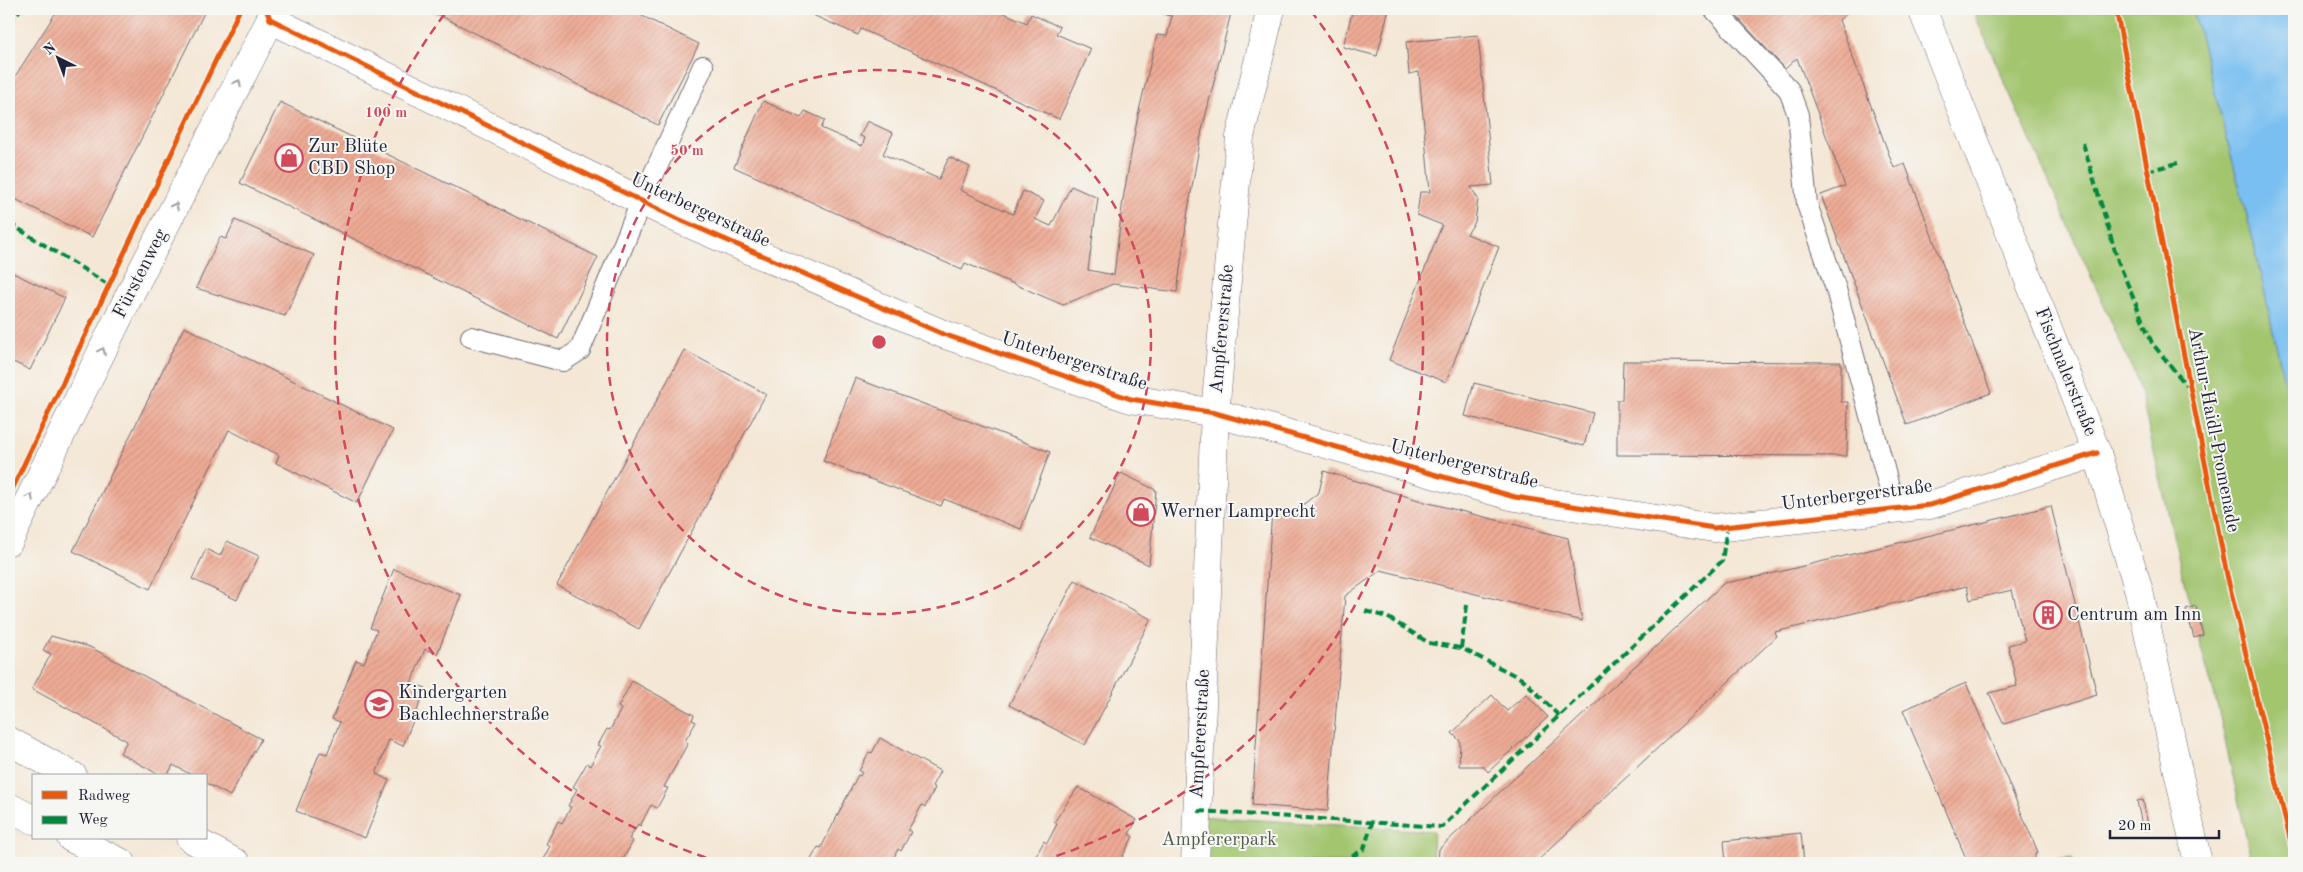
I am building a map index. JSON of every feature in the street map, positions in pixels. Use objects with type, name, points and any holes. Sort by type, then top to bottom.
[{"type":"street","name":"Ampfererstraße","points":[[1195,863],[1215,413],[1240,137],[1271,9]]},
{"type":"street","name":"Fischnalerstraße","points":[[1922,9],[2097,453],[2139,590],[2198,863]]},
{"type":"street","name":"Unterbergerstraße","points":[[273,14],[642,202],[943,334],[1130,399],[1215,413],[1515,496],[1714,528],[1930,505],[2097,453]]},
{"type":"street","name":"Fürstenweg","points":[[9,541],[129,296],[273,14]]},
{"type":"street","points":[[9,741],[69,774]]},
{"type":"street","points":[[9,807],[32,819]]},
{"type":"street","points":[[75,840],[122,863]]},
{"type":"street","points":[[194,840],[236,863]]},
{"type":"lane","points":[[1714,9],[1789,90],[1798,115],[1807,204],[1836,289],[1895,509]]},
{"type":"lane","points":[[471,336],[563,361],[580,350],[642,202],[703,66]]},
{"type":"green space","points":[[1972,9],[2193,9],[2253,239],[2294,427],[2294,863],[2252,863],[2218,708],[2198,637],[2203,635],[2196,607],[2191,608],[2184,582],[2138,382]]},
{"type":"green space","name":"Ampfererpark","points":[[1197,816],[1434,831],[1432,863],[1195,863]]},
{"type":"green space","points":[[2073,857],[2074,863],[2035,863],[2035,861]]},
{"type":"water","points":[[2193,9],[2294,9],[2294,427],[2253,239]]},
{"type":"building","points":[[58,9],[206,9],[92,237],[9,196],[9,86]]},
{"type":"building","points":[[427,9],[628,9],[699,44],[658,125]]},
{"type":"building","points":[[799,9],[995,9],[1027,23],[1031,14],[1060,27],[1056,34],[1091,49],[1059,119],[861,29],[858,35]]},
{"type":"building","points":[[1168,9],[1232,9],[1202,130],[1188,210],[1177,292],[1113,284],[1063,305],[965,263],[962,270],[734,167],[763,101],[801,118],[805,111],[825,120],[821,128],[862,146],[865,138],[860,136],[867,121],[893,133],[883,154],[939,179],[949,157],[970,167],[960,190],[1013,214],[1023,191],[1044,201],[1035,219],[1051,226],[1071,186],[1098,198],[1088,270],[1114,275],[1123,199],[1138,115],[1157,35],[1167,36],[1172,16],[1166,15]]},
{"type":"building","points":[[1353,9],[1389,9],[1377,56],[1343,47]]},
{"type":"building","points":[[1730,9],[1851,9],[1839,20],[1894,168],[1905,164],[1991,393],[1907,425],[1821,195],[1845,186],[1797,58],[1785,69]]},
{"type":"building","points":[[1478,35],[1493,185],[1471,187],[1478,199],[1475,222],[1467,234],[1499,247],[1446,382],[1389,360],[1442,225],[1417,215],[1420,192],[1430,192],[1419,72],[1409,74],[1406,42]]},
{"type":"building","points":[[280,102],[598,257],[558,339],[240,183]]},
{"type":"building","points":[[235,220],[314,255],[285,316],[196,288],[220,237],[226,239]]},
{"type":"building","points":[[9,271],[65,298],[30,370],[9,360]]},
{"type":"building","points":[[184,327],[393,430],[357,503],[276,463],[279,455],[229,430],[150,589],[73,551]]},
{"type":"building","points":[[684,350],[766,394],[639,629],[557,585]]},
{"type":"building","points":[[1623,361],[1841,362],[1841,402],[1848,402],[1847,456],[1617,455],[1617,400],[1622,400]]},
{"type":"building","points":[[855,378],[1050,452],[1021,529],[944,499],[941,506],[823,461]]},
{"type":"building","points":[[1474,383],[1593,413],[1584,446],[1465,416]]},
{"type":"building","points":[[1324,471],[1425,502],[1568,538],[1582,621],[1381,570],[1345,596],[1328,811],[1252,805],[1272,510],[1295,511],[1319,492]]},
{"type":"building","points":[[1121,473],[1156,490],[1149,565],[1090,537]]},
{"type":"building","points":[[2051,506],[2097,695],[2004,724],[1989,693],[2017,686],[2008,645],[2025,641],[2012,590],[1970,600],[1967,586],[1775,632],[1777,636],[1535,863],[1438,863],[1439,849],[1724,583],[1762,576]]},
{"type":"building","points":[[227,541],[259,556],[237,600],[192,579],[206,549],[220,556]]},
{"type":"building","name":"Kindergarten Bachlechnerstraße","points":[[394,569],[461,595],[437,654],[425,649],[411,683],[426,688],[403,746],[389,740],[376,774],[389,780],[365,838],[296,811],[320,752],[327,754],[340,722],[332,719],[356,660],[364,663],[377,630],[370,628]]},
{"type":"building","points":[[1075,580],[1151,619],[1085,745],[1009,705]]},
{"type":"building","points":[[2196,606],[2203,635],[2194,638],[2186,609]]},
{"type":"building","points":[[51,636],[90,647],[261,739],[230,796],[208,784],[208,774],[190,774],[173,765],[168,774],[157,774],[120,753],[127,741],[32,689],[51,654],[43,650]]},
{"type":"building","points":[[632,681],[694,715],[692,720],[696,722],[685,741],[688,743],[664,787],[668,788],[657,808],[651,805],[640,826],[638,824],[629,839],[633,841],[621,863],[541,863],[550,846],[546,844],[558,821],[562,823],[571,807],[568,806],[577,789],[573,787],[587,763],[590,766],[601,746],[598,745],[607,729],[610,730],[621,709],[618,707]]},
{"type":"building","points":[[1966,683],[2038,852],[2035,853],[2035,863],[1968,863],[1903,710]]},
{"type":"building","points":[[1526,694],[1548,717],[1488,772],[1483,766],[1459,766],[1460,741],[1452,733],[1492,695],[1507,711]]},
{"type":"building","points":[[880,738],[940,771],[932,786],[935,788],[925,807],[922,805],[908,830],[911,832],[901,851],[898,849],[891,863],[809,863],[818,847],[821,848],[858,775],[860,776],[862,772],[859,771],[869,752],[872,753]]},
{"type":"building","points":[[1078,787],[1137,820],[1129,834],[1133,837],[1122,857],[1124,858],[1121,863],[1037,863],[1034,860],[1044,841],[1047,843],[1057,824],[1054,822]]},
{"type":"building","points":[[2143,800],[2149,830],[2143,830],[2137,801]]},
{"type":"building","points":[[1801,833],[1804,863],[1726,863],[1724,841]]},
{"type":"marked path","points":[[9,22],[21,9]]},
{"type":"marked path","points":[[2083,143],[2118,261],[2152,343],[2187,386]]},
{"type":"marked path","points":[[2147,171],[2178,163]]},
{"type":"marked path","points":[[9,223],[109,285]]},
{"type":"marked path","points":[[1198,811],[1442,827],[1722,561],[1727,527]]},
{"type":"marked path","points":[[1467,605],[1461,648],[1524,680],[1559,716]]},
{"type":"marked path","points":[[1365,611],[1387,617],[1429,643],[1461,648]]},
{"type":"marked path","points":[[1342,863],[1364,849],[1372,823]]},
{"type":"cycle path","points":[[9,496],[240,9]]},
{"type":"cycle path","points":[[266,9],[270,19],[678,219],[943,334],[1131,399],[1215,413],[1515,497],[1714,528],[1930,505],[2097,453]]},
{"type":"cycle path","name":"Arthur-Haidl-Promenade","points":[[2116,9],[2227,575],[2294,855]]},
{"type":"place","name":"Zur Blüte CBD Shop","points":[[289,158]]},
{"type":"place","name":"Werner Lamprecht","points":[[1141,512]]},
{"type":"place","name":"Centrum am Inn","points":[[2048,615]]},
{"type":"place","name":"Kindergarten Bachlechnerstraße","points":[[379,704]]}]
